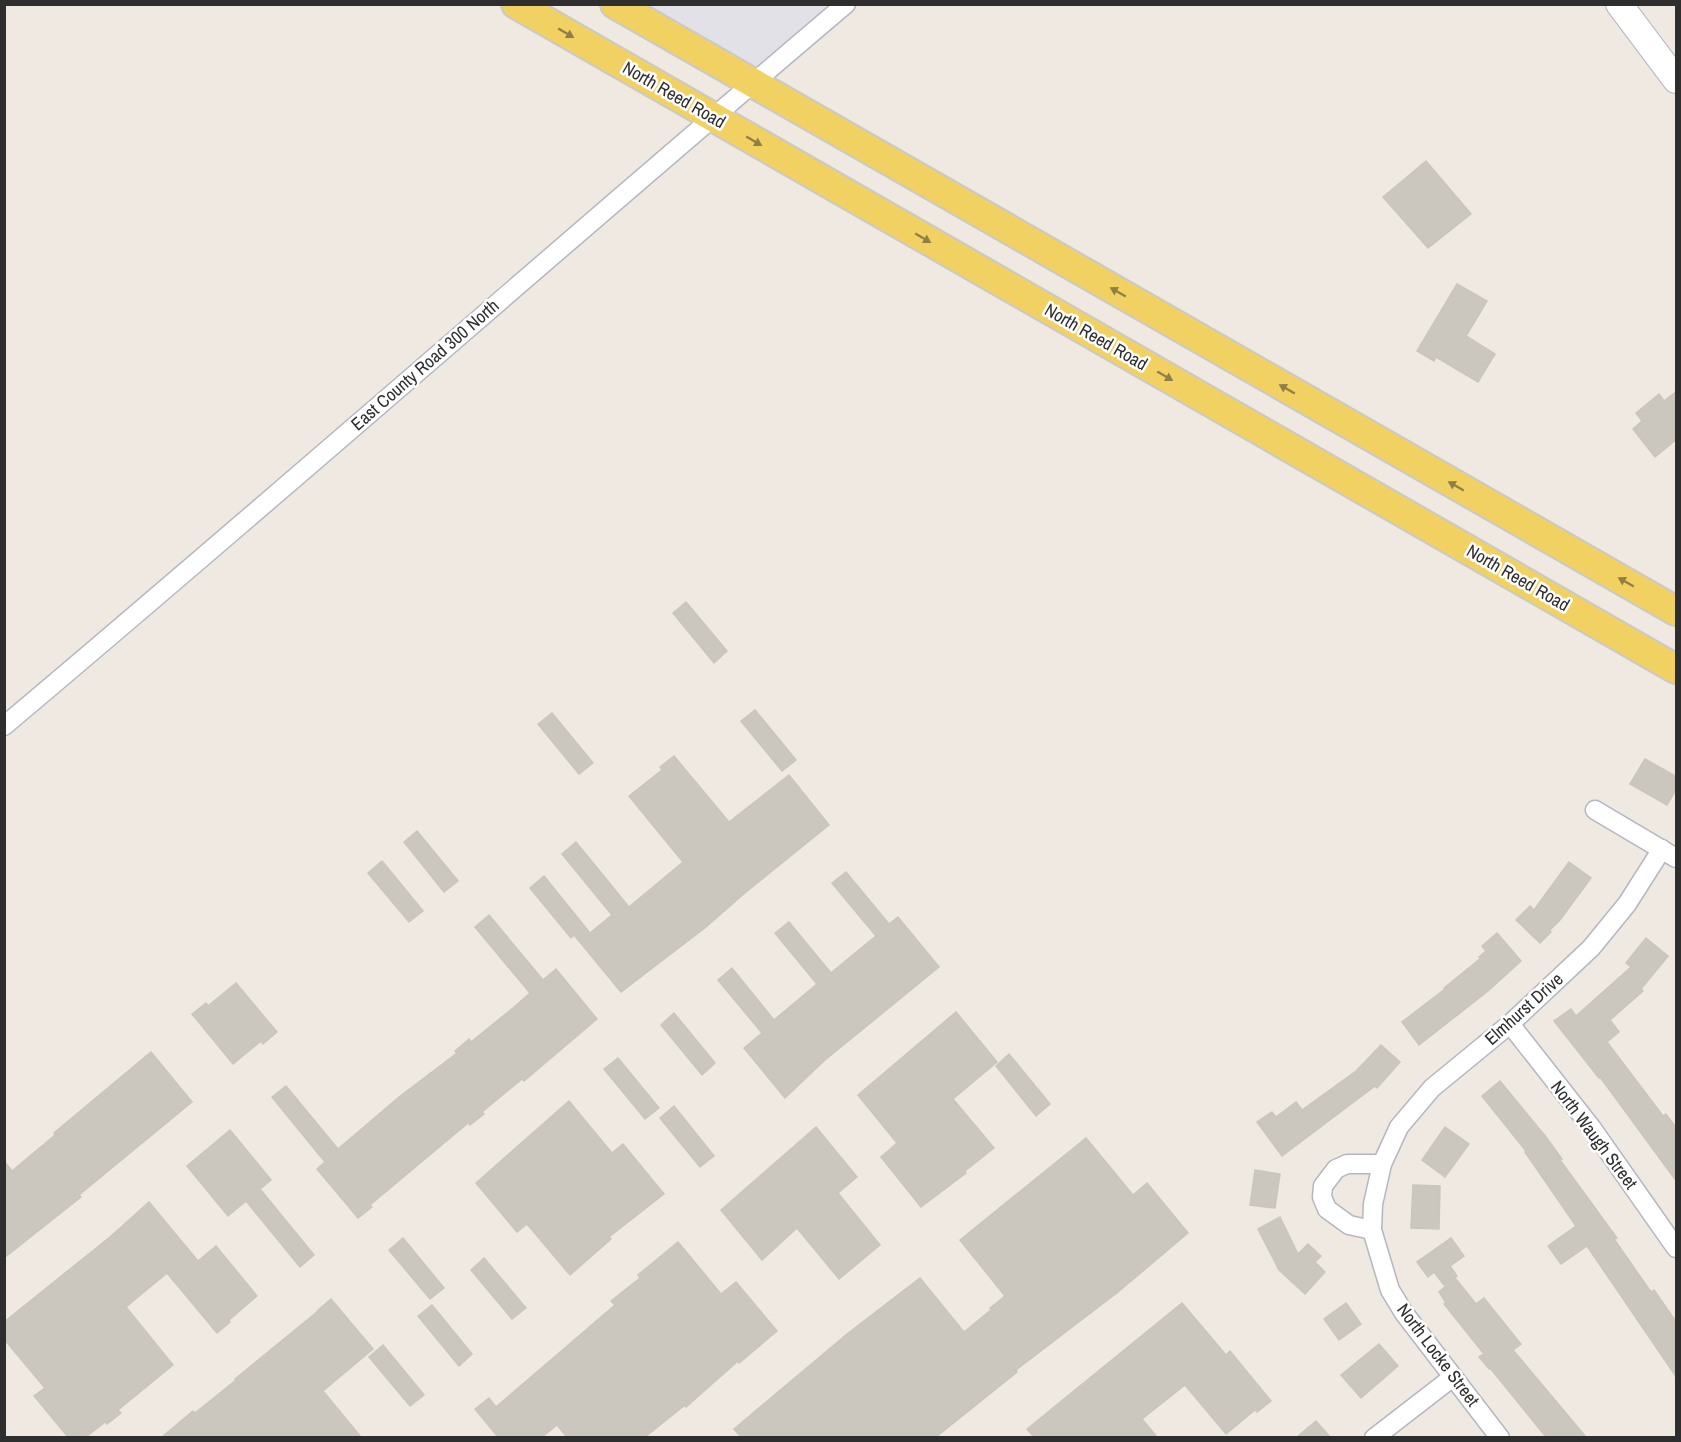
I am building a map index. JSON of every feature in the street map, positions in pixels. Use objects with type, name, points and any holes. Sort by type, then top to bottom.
[{"type":"main road","name":"North Reed Road","points":[[516,4],[1677,669]]},
{"type":"main road","points":[[615,4],[1677,611]]},
{"type":"street","name":"East County Road 300 North","points":[[4,726],[846,4]]},
{"type":"street","points":[[1619,4],[1677,80]]},
{"type":"street","points":[[1595,810],[1669,853]]},
{"type":"street","name":"Elmhurst Drive","points":[[1383,1164],[1399,1127],[1432,1088],[1510,1024],[1591,948],[1669,853]]},
{"type":"street","name":"North Waugh Street","points":[[1510,1024],[1591,1127],[1677,1248]]},
{"type":"street","points":[[1372,1230],[1349,1225],[1327,1209],[1322,1197],[1323,1186],[1336,1169],[1347,1164],[1383,1164]]},
{"type":"street","name":"North Locke Street","points":[[1383,1164],[1373,1204],[1372,1230],[1390,1290],[1404,1313],[1500,1437]]},
{"type":"street","points":[[1374,1437],[1453,1377]]},
{"type":"shaded area","points":[[615,5],[848,5],[753,83]]},
{"type":"building","points":[[1426,161],[1471,214],[1428,248],[1383,197]]},
{"type":"building","points":[[1457,284],[1487,301],[1466,336],[1495,354],[1478,382],[1436,357],[1434,361],[1417,351]]},
{"type":"building","points":[[1677,391],[1677,439],[1655,457],[1633,429],[1642,421],[1636,413],[1659,394],[1664,401]]},
{"type":"building","points":[[686,602],[727,651],[714,663],[673,613]]},
{"type":"building","points":[[755,710],[796,760],[782,771],[741,721]]},
{"type":"building","points":[[552,713],[593,763],[579,774],[538,724]]},
{"type":"building","points":[[674,756],[729,822],[789,775],[829,825],[706,927],[621,992],[574,935],[571,938],[530,888],[544,876],[590,933],[612,915],[562,854],[576,842],[629,907],[683,862],[629,796],[662,770],[660,767]]},
{"type":"building","points":[[1645,759],[1677,777],[1677,788],[1667,805],[1630,784]]},
{"type":"building","points":[[417,831],[458,881],[444,892],[404,842]]},
{"type":"building","points":[[382,861],[423,911],[409,922],[368,873]]},
{"type":"building","points":[[1569,862],[1591,878],[1549,931],[1551,932],[1540,943],[1516,920],[1530,906],[1534,910]]},
{"type":"building","points":[[846,872],[889,924],[898,917],[939,967],[825,1060],[785,1098],[744,1048],[762,1033],[718,980],[732,968],[774,1020],[817,984],[775,933],[789,922],[831,973],[876,936],[832,883]]},
{"type":"building","points":[[489,915],[543,980],[556,969],[597,1019],[524,1081],[522,1079],[482,1112],[484,1114],[470,1125],[468,1123],[370,1205],[372,1207],[358,1218],[317,1169],[325,1162],[272,1097],[286,1086],[338,1149],[399,1097],[457,1053],[455,1051],[469,1039],[471,1042],[513,1008],[530,993],[475,927]]},
{"type":"building","points":[[1497,933],[1521,961],[1488,991],[1419,1045],[1402,1022],[1481,958],[1479,957],[1486,951],[1482,946]]},
{"type":"building","points":[[1646,938],[1668,956],[1641,989],[1643,991],[1610,1020],[1619,1032],[1607,1042],[1663,1116],[1666,1114],[1677,1129],[1677,1182],[1600,1077],[1554,1021],[1571,1009],[1576,1016],[1631,967],[1626,963]]},
{"type":"building","points":[[236,983],[277,1032],[263,1044],[261,1041],[233,1064],[192,1014],[206,1003],[208,1006]]},
{"type":"building","points":[[956,1012],[997,1062],[953,1099],[994,1148],[965,1171],[966,1173],[921,1207],[881,1157],[897,1143],[858,1095]]},
{"type":"building","points":[[674,1013],[715,1063],[702,1075],[661,1025]]},
{"type":"building","points":[[1381,1045],[1400,1062],[1377,1088],[1375,1086],[1282,1156],[1257,1122],[1272,1112],[1276,1117],[1296,1102],[1302,1110],[1356,1071]]},
{"type":"building","points":[[151,1052],[192,1102],[79,1195],[81,1197],[4,1258],[4,1161],[12,1171]]},
{"type":"building","points":[[1009,1054],[1050,1104],[1036,1116],[996,1066]]},
{"type":"building","points":[[618,1058],[659,1108],[645,1119],[604,1069]]},
{"type":"building","points":[[1500,1081],[1546,1137],[1617,1238],[1614,1239],[1651,1292],[1654,1290],[1677,1323],[1677,1378],[1587,1246],[1561,1264],[1548,1246],[1576,1226],[1526,1151],[1482,1096]]},
{"type":"building","points":[[569,1101],[612,1153],[623,1144],[664,1194],[609,1237],[611,1239],[570,1275],[527,1224],[517,1232],[476,1183]]},
{"type":"building","points":[[674,1106],[714,1156],[700,1167],[660,1118]]},
{"type":"building","points":[[816,1127],[857,1177],[838,1193],[880,1245],[839,1279],[797,1228],[762,1260],[721,1210]]},
{"type":"building","points":[[1445,1127],[1469,1144],[1445,1177],[1422,1160]]},
{"type":"building","points":[[230,1130],[271,1180],[260,1189],[314,1255],[300,1267],[246,1201],[228,1216],[187,1166]]},
{"type":"building","points":[[1086,1138],[1133,1195],[1147,1183],[1188,1233],[1118,1292],[1016,1370],[1017,1372],[936,1437],[741,1437],[734,1429],[847,1334],[920,1278],[964,1332],[992,1309],[990,1308],[1005,1296],[960,1240]]},
{"type":"building","points":[[1255,1170],[1280,1174],[1275,1208],[1250,1205]]},
{"type":"building","points":[[1413,1185],[1440,1186],[1439,1229],[1411,1228]]},
{"type":"building","points":[[149,1202],[198,1261],[216,1246],[257,1296],[217,1333],[167,1273],[126,1307],[173,1365],[118,1410],[121,1413],[107,1424],[105,1422],[86,1437],[68,1437],[34,1396],[45,1388],[4,1339],[4,1322],[110,1237]]},
{"type":"building","points":[[1280,1217],[1298,1254],[1308,1244],[1321,1256],[1315,1262],[1325,1272],[1305,1294],[1279,1270],[1258,1229]]},
{"type":"building","points":[[403,1238],[444,1288],[430,1299],[389,1250]]},
{"type":"building","points":[[1451,1238],[1464,1256],[1450,1266],[1457,1276],[1444,1285],[1434,1272],[1428,1277],[1417,1262]]},
{"type":"building","points":[[678,1242],[721,1294],[736,1282],[777,1331],[739,1363],[738,1361],[686,1407],[685,1405],[645,1437],[567,1437],[557,1425],[542,1437],[498,1437],[475,1409],[489,1398],[496,1407],[615,1305],[611,1301],[640,1278],[638,1275]]},
{"type":"building","points":[[484,1258],[526,1308],[512,1319],[471,1270]]},
{"type":"building","points":[[1455,1278],[1476,1304],[1484,1298],[1521,1344],[1513,1350],[1586,1437],[1546,1437],[1479,1357],[1484,1354],[1444,1304],[1446,1303],[1439,1292]]},
{"type":"building","points":[[331,1299],[373,1349],[323,1391],[361,1437],[162,1437],[236,1380]]},
{"type":"building","points":[[1182,1303],[1226,1355],[1230,1351],[1271,1401],[1257,1412],[1255,1410],[1226,1434],[1185,1385],[1142,1419],[1157,1437],[1034,1437],[1027,1429]]},
{"type":"building","points":[[1346,1303],[1361,1324],[1339,1340],[1324,1319]]},
{"type":"building","points":[[432,1305],[472,1354],[459,1366],[418,1316]]},
{"type":"building","points":[[1379,1344],[1398,1366],[1361,1398],[1341,1375]]},
{"type":"building","points":[[383,1345],[424,1395],[410,1406],[369,1357]]},
{"type":"building","points":[[1316,1421],[1330,1437],[1297,1437]]}]
